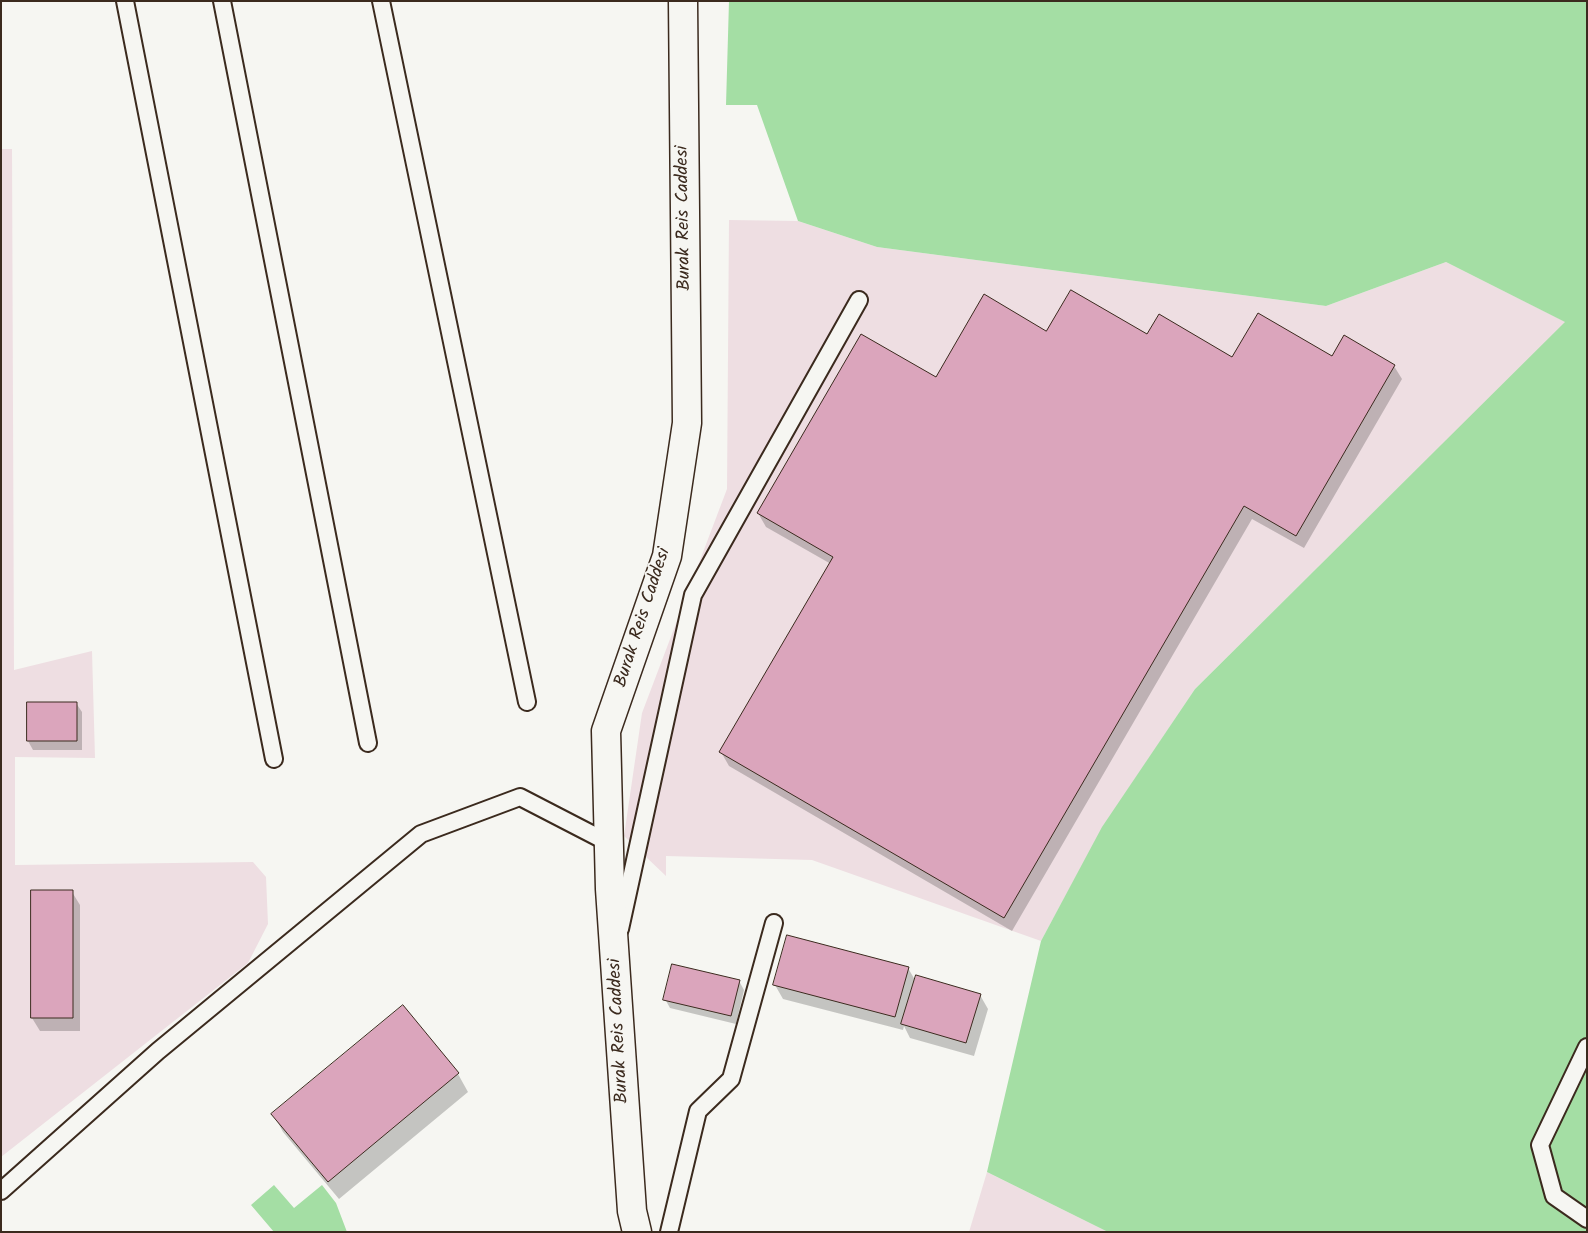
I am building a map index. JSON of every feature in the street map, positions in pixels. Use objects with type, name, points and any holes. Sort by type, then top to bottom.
[{"type":"street","name":"Burak Reis Caddesi","points":[[637,1232],[632,1211],[615,953],[609,843],[606,731],[667,556],[687,423],[683,1]]},
{"type":"lane","points":[[125,1],[274,759]]},
{"type":"lane","points":[[222,1],[368,743]]},
{"type":"lane","points":[[382,1],[528,702]]},
{"type":"lane","points":[[615,953],[693,595],[859,300]]},
{"type":"lane","points":[[1,1191],[158,1051],[421,834],[520,797],[609,843]]},
{"type":"lane","points":[[668,1232],[698,1111],[731,1079],[774,922]]},
{"type":"lane","points":[[1587,1047],[1540,1144],[1554,1196],[1587,1219]]},
{"type":"shaded area","points":[[1,149],[12,149],[14,670],[92,651],[95,758],[15,757],[15,865],[253,862],[266,877],[268,924],[248,963],[1,1157]]},
{"type":"shaded area","points":[[729,220],[798,221],[877,247],[1326,306],[1446,262],[1566,322],[1195,689],[1103,827],[1041,941],[812,860],[666,856],[666,876],[624,836],[642,713],[727,489]]},
{"type":"shaded area","points":[[987,1172],[1108,1232],[969,1232]]},
{"type":"green space","points":[[729,1],[1587,1],[1587,1232],[1108,1232],[987,1172],[1041,941],[1102,827],[1195,689],[1565,322],[1446,262],[1326,306],[877,247],[798,221],[757,105],[726,105]]},
{"type":"green space","points":[[274,1185],[294,1208],[322,1185],[336,1203],[347,1232],[274,1232],[251,1205]]},
{"type":"building","points":[[1071,290],[1147,334],[1159,314],[1232,357],[1258,313],[1332,356],[1344,335],[1395,365],[1296,536],[1244,506],[1004,918],[719,752],[833,557],[757,513],[861,334],[936,377],[984,294],[1046,331]]},
{"type":"building","points":[[27,702],[77,702],[77,741],[27,741]]},
{"type":"building","points":[[31,890],[73,890],[73,1018],[31,1018]]},
{"type":"building","points":[[787,935],[909,967],[895,1017],[773,985]]},
{"type":"building","points":[[672,964],[740,980],[731,1016],[663,1000]]},
{"type":"building","points":[[916,975],[981,994],[966,1043],[901,1024]]},
{"type":"building","points":[[403,1005],[459,1073],[328,1182],[271,1114]]}]
